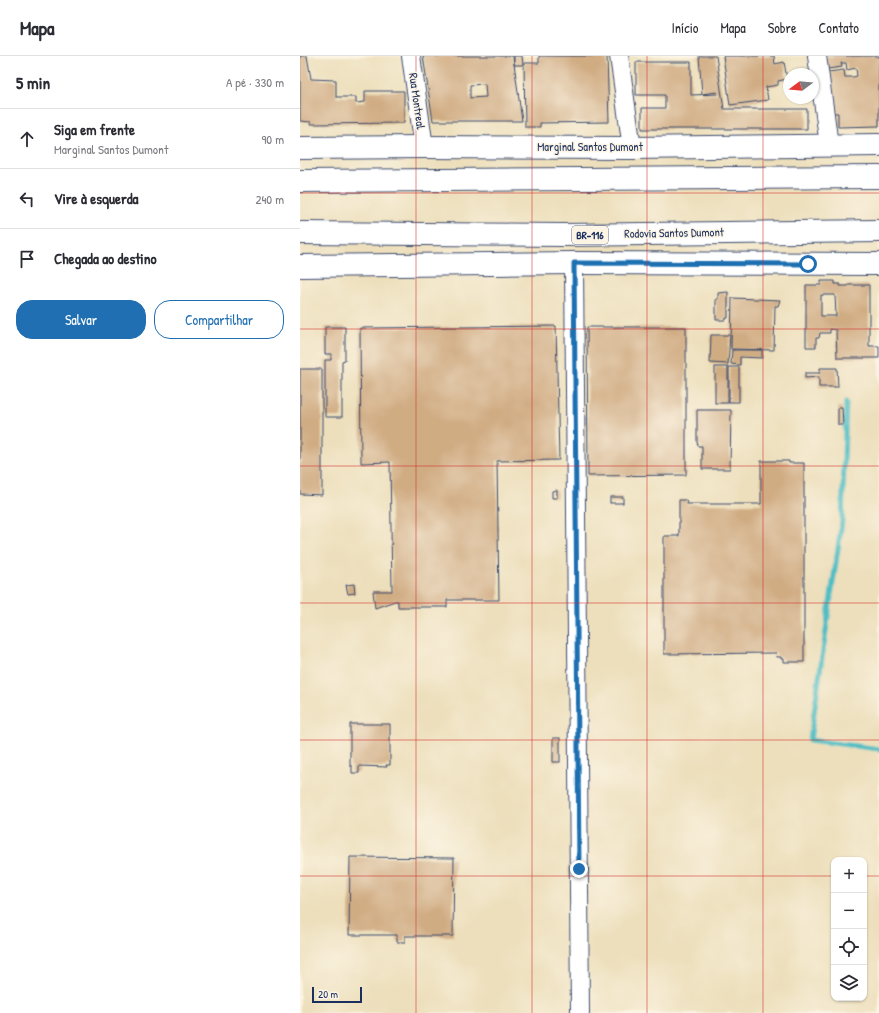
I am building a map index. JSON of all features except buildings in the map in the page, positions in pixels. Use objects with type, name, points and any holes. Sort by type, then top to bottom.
[{"type":"main road","name":"Marginal Santos Dumont","points":[[300,148],[632,148],[879,145]]},
{"type":"main road","points":[[300,181],[879,177]]},
{"type":"main road","name":"Rodovia Santos Dumont","points":[[300,233],[563,235],[879,231]]},
{"type":"main road","points":[[300,266],[574,263],[879,264]]},
{"type":"street","name":"Rua Montreal","points":[[411,56],[424,147]]},
{"type":"street","points":[[619,56],[632,148]]},
{"type":"street","points":[[817,56],[829,145]]},
{"type":"street","points":[[574,263],[580,1013]]},
{"type":"waterway","points":[[846,402],[842,521],[810,740],[879,749]]},
{"type":"route","points":[[579,869],[574,263],[808,264]]}]
